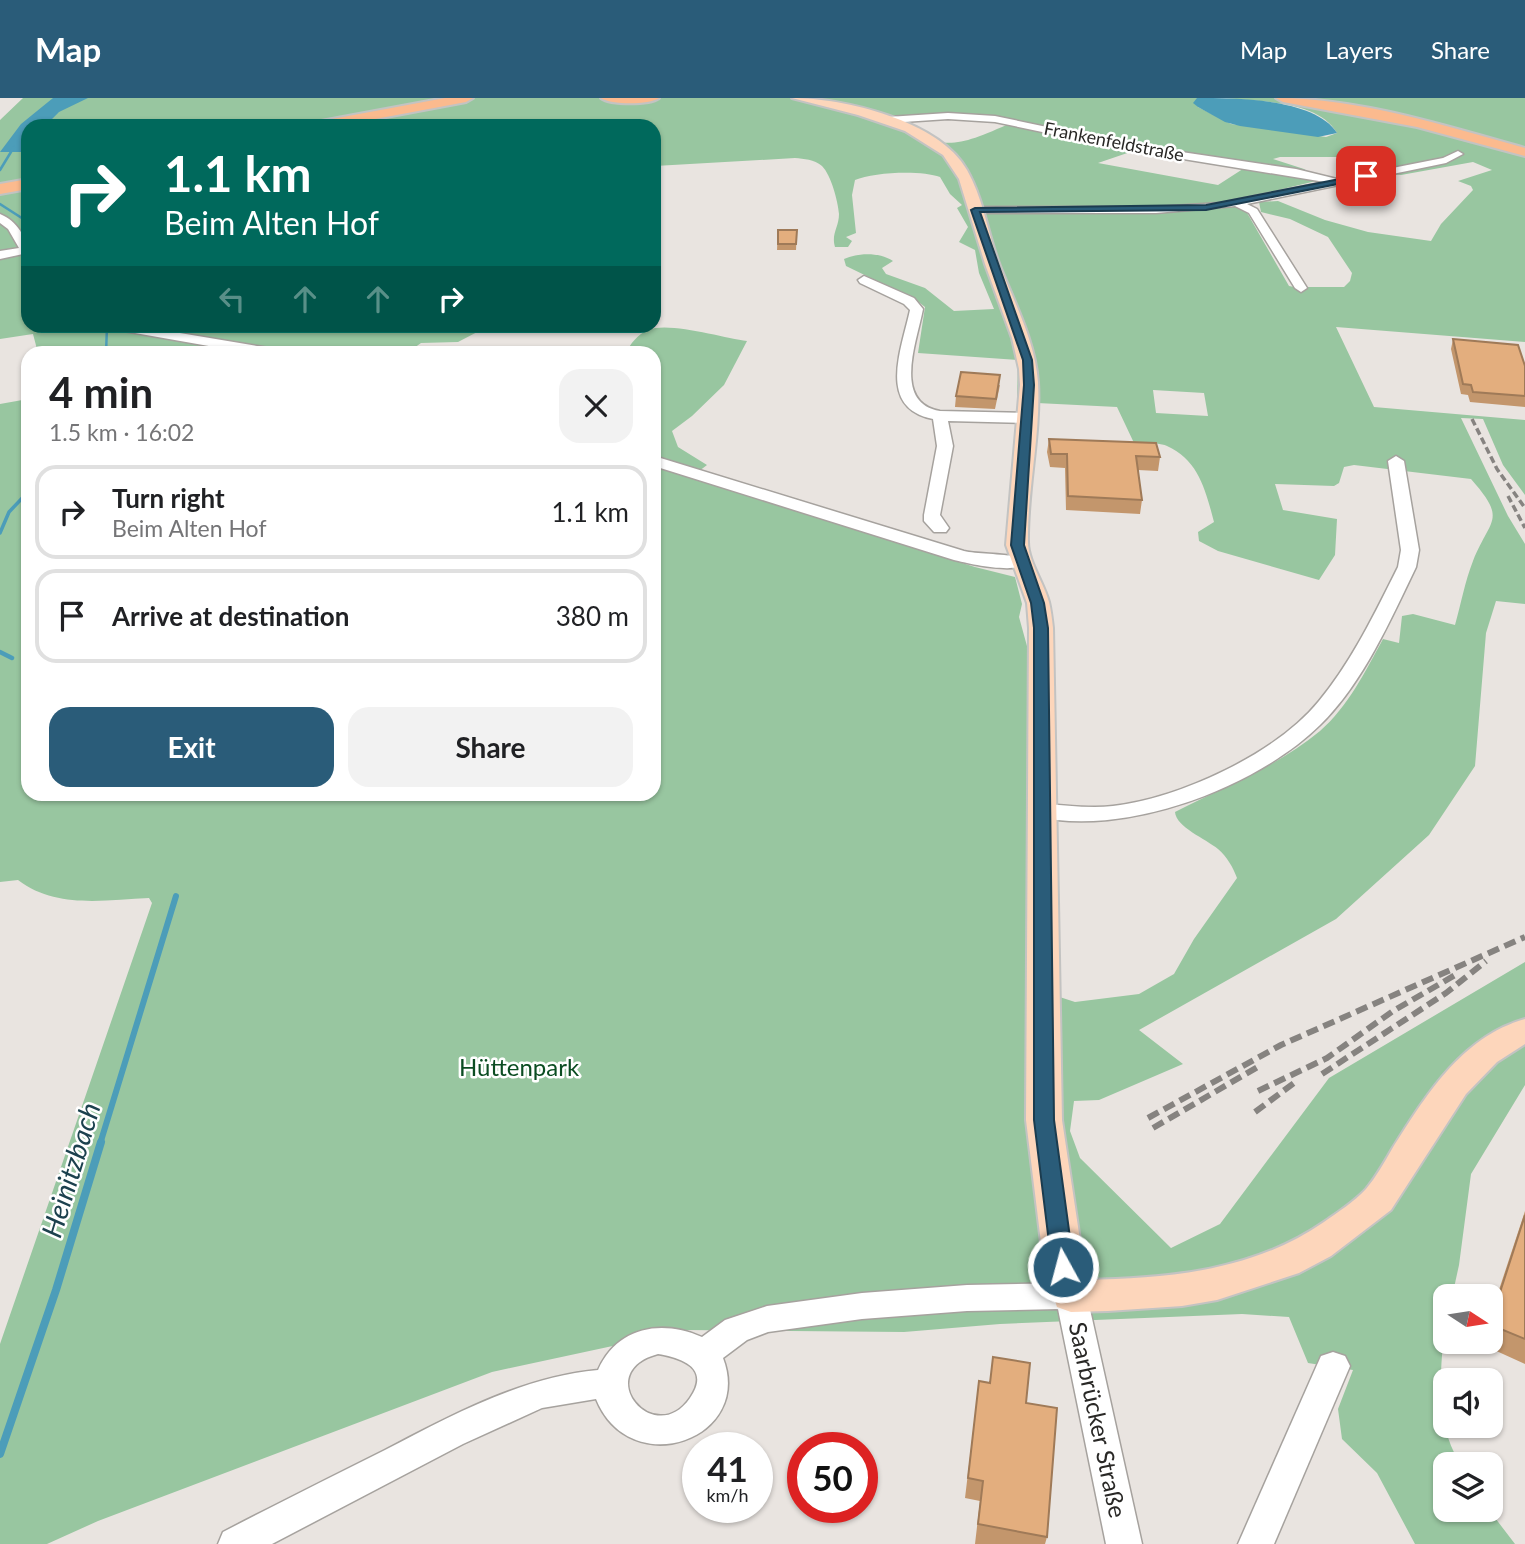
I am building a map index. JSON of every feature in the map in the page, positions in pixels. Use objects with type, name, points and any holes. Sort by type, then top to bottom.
[{"type":"highway","points":[[424,105],[450,98]]},
{"type":"highway","points":[[352,119],[466,98]]},
{"type":"highway","points":[[608,98],[652,98]]},
{"type":"highway","points":[[1283,98],[1418,123],[1525,149]]},
{"type":"highway","points":[[0,190],[21,186]]},
{"type":"main road","points":[[797,98],[888,120],[918,134],[947,153],[961,170],[988,253],[1024,346],[1029,385],[1017,545],[1038,603],[1041,628],[1044,1120],[1063,1267],[1071,1296],[1155,1293],[1227,1282],[1287,1264],[1339,1232],[1378,1200],[1445,1096],[1476,1060],[1500,1041],[1525,1030]]},
{"type":"street","name":"Frankenfeldstraße","points":[[888,120],[948,116],[995,119],[1128,147],[1296,172],[1339,182]]},
{"type":"street","points":[[975,210],[1166,210],[1244,202],[1446,160],[1458,154]]},
{"type":"street","points":[[1244,202],[1253,211],[1301,288]]},
{"type":"street","points":[[0,217],[12,227],[21,242]]},
{"type":"street","points":[[0,255],[21,253]]},
{"type":"street","points":[[864,280],[909,301],[917,309],[904,368],[904,391],[920,409],[940,416],[1027,418]]},
{"type":"street","points":[[159,333],[234,346]]},
{"type":"street","points":[[940,416],[945,446],[932,515],[933,521],[940,528]]},
{"type":"street","points":[[1043,811],[1109,813],[1149,807],[1172,799],[1284,744],[1313,720],[1343,681],[1407,567],[1407,527],[1396,461]]},
{"type":"street","points":[[661,463],[960,556],[984,561],[1021,562]]},
{"type":"street","points":[[702,1355],[736,1330],[767,1319],[876,1305],[967,1298],[1071,1296]]},
{"type":"street","name":"Saarbrücker Straße","points":[[1071,1296],[1124,1544]]},
{"type":"street","points":[[671,1340],[684,1343],[702,1355],[710,1367],[713,1390],[702,1412],[680,1426],[652,1429],[628,1420],[613,1401],[611,1383],[616,1366],[624,1357],[645,1343],[671,1340]]},
{"type":"street","points":[[1256,1544],[1333,1366]]},
{"type":"street","points":[[236,1544],[452,1433],[537,1395],[570,1387],[611,1383]]},
{"type":"green space","name":"Hüttenpark","points":[[23,98],[1197,98],[1198,107],[1231,124],[1326,137],[1337,133],[1328,122],[1302,108],[1226,98],[1525,98],[1525,342],[1336,327],[1374,407],[1525,420],[1525,495],[1503,465],[1483,419],[1461,418],[1508,516],[1525,544],[1525,604],[1496,601],[1486,633],[1475,766],[1429,835],[1336,919],[1139,1030],[1183,1064],[1099,1100],[1074,1101],[1070,1131],[1080,1158],[1171,1248],[1220,1224],[1329,1078],[1525,962],[1525,1085],[1471,1174],[1455,1284],[1433,1284],[1433,1354],[1443,1354],[1442,1368],[1433,1368],[1433,1438],[1449,1438],[1454,1452],[1433,1452],[1433,1522],[1498,1522],[1515,1544],[1415,1544],[1377,1473],[1342,1439],[1338,1409],[1353,1370],[1308,1363],[1289,1317],[1242,1314],[1000,1324],[904,1332],[687,1330],[492,1372],[98,1521],[47,1544],[0,1544],[0,1344],[152,903],[149,898],[98,901],[64,899],[33,889],[18,880],[0,882],[0,404],[21,400],[21,801],[661,801],[661,346],[630,346],[641,334],[661,333],[661,328],[682,329],[747,341],[724,385],[672,431],[678,447],[707,465],[690,478],[1015,577],[1022,604],[1019,617],[1030,657],[1029,987],[1075,1002],[1139,994],[1174,974],[1194,939],[1237,878],[1221,852],[1180,823],[1175,812],[1287,755],[1320,731],[1348,700],[1383,639],[1399,643],[1402,616],[1413,614],[1455,625],[1470,569],[1492,520],[1489,503],[1471,479],[1354,465],[1344,467],[1339,483],[1334,486],[1275,484],[1283,510],[1337,519],[1335,555],[1319,580],[1218,551],[1199,541],[1198,532],[1214,522],[1200,478],[1178,452],[1163,445],[1134,443],[1117,407],[1017,402],[1018,360],[918,353],[925,307],[846,266],[844,259],[850,257],[868,254],[881,256],[893,261],[882,268],[886,274],[925,288],[954,311],[994,309],[979,273],[975,250],[959,242],[968,227],[957,208],[962,205],[950,194],[940,177],[922,173],[898,173],[855,180],[852,195],[856,233],[846,237],[852,241],[848,247],[835,247],[839,214],[834,188],[822,166],[795,158],[661,166],[661,119],[21,119],[21,333],[475,333],[458,342],[421,343],[417,346],[36,346],[33,334],[0,339],[0,120]],"holes":[[[988,117],[1013,122],[974,138],[947,143],[920,137],[881,120]],[[1142,148],[1249,165],[1218,185],[1098,163]],[[1338,157],[1411,169],[1392,174],[1401,175],[1473,162],[1492,170],[1458,181],[1471,186],[1473,190],[1441,224],[1431,241],[1368,232],[1325,220],[1278,201],[1259,202],[1261,212],[1290,219],[1328,237],[1352,273],[1350,281],[1344,287],[1289,286],[1246,211],[1225,203],[1316,181],[1302,172],[1307,171],[1304,169],[1273,159]],[[1153,390],[1204,393],[1208,416],[1156,413]]]},
{"type":"water","points":[[53,98],[88,98],[59,112],[52,119],[27,119]]},
{"type":"water","points":[[1197,98],[1252,100],[1293,107],[1326,121],[1337,133],[1318,137],[1240,126],[1225,122],[1198,107],[1193,103]]},
{"type":"water","points":[[21,124],[21,152],[0,152]]},
{"type":"building","points":[[778,230],[797,230],[796,244],[778,244]]},
{"type":"building","points":[[1453,339],[1518,345],[1525,366],[1525,396],[1473,392],[1471,385],[1463,384]]},
{"type":"building","points":[[961,372],[1000,375],[996,399],[956,396]]},
{"type":"building","points":[[1049,439],[1156,443],[1160,457],[1136,456],[1142,500],[1068,496],[1067,454],[1051,454]]},
{"type":"building","points":[[1525,1215],[1525,1339],[1503,1330],[1503,1284]]},
{"type":"building","points":[[993,1357],[1030,1363],[1026,1403],[1057,1408],[1047,1537],[978,1524],[983,1481],[968,1478],[979,1381],[990,1383]]},
{"type":"waterway","name":"Heinitzbach","points":[[0,170],[14,147]]},
{"type":"waterway","name":"Heinitzbach","points":[[0,204],[21,218]]},
{"type":"waterway","name":"Heinitzbach","points":[[106,346],[107,333]]},
{"type":"waterway","name":"Heinitzbach","points":[[0,533],[9,512],[21,499]]},
{"type":"waterway","name":"Heinitzbach","points":[[0,652],[12,658]]},
{"type":"waterway","name":"Heinitzbach","points":[[100,1144],[176,896]]},
{"type":"waterway","name":"Heinitzbach","points":[[0,1454],[56,1290],[101,1142]]},
{"type":"railway","points":[[1472,419],[1497,469],[1525,508]]},
{"type":"railway","points":[[1508,496],[1525,528]]},
{"type":"railway","points":[[1148,1118],[1281,1045],[1525,937]]},
{"type":"railway","points":[[1322,1074],[1446,993],[1486,961]]},
{"type":"railway","points":[[1258,1091],[1327,1058],[1393,1011],[1457,974]]},
{"type":"railway","points":[[1153,1128],[1261,1065]]},
{"type":"railway","points":[[1255,1112],[1298,1080]]},
{"type":"route","points":[[1063,1267],[1044,1120],[1041,628],[1038,603],[1017,545],[1029,385],[1028,360],[975,210],[1206,208],[1366,176]]}]
